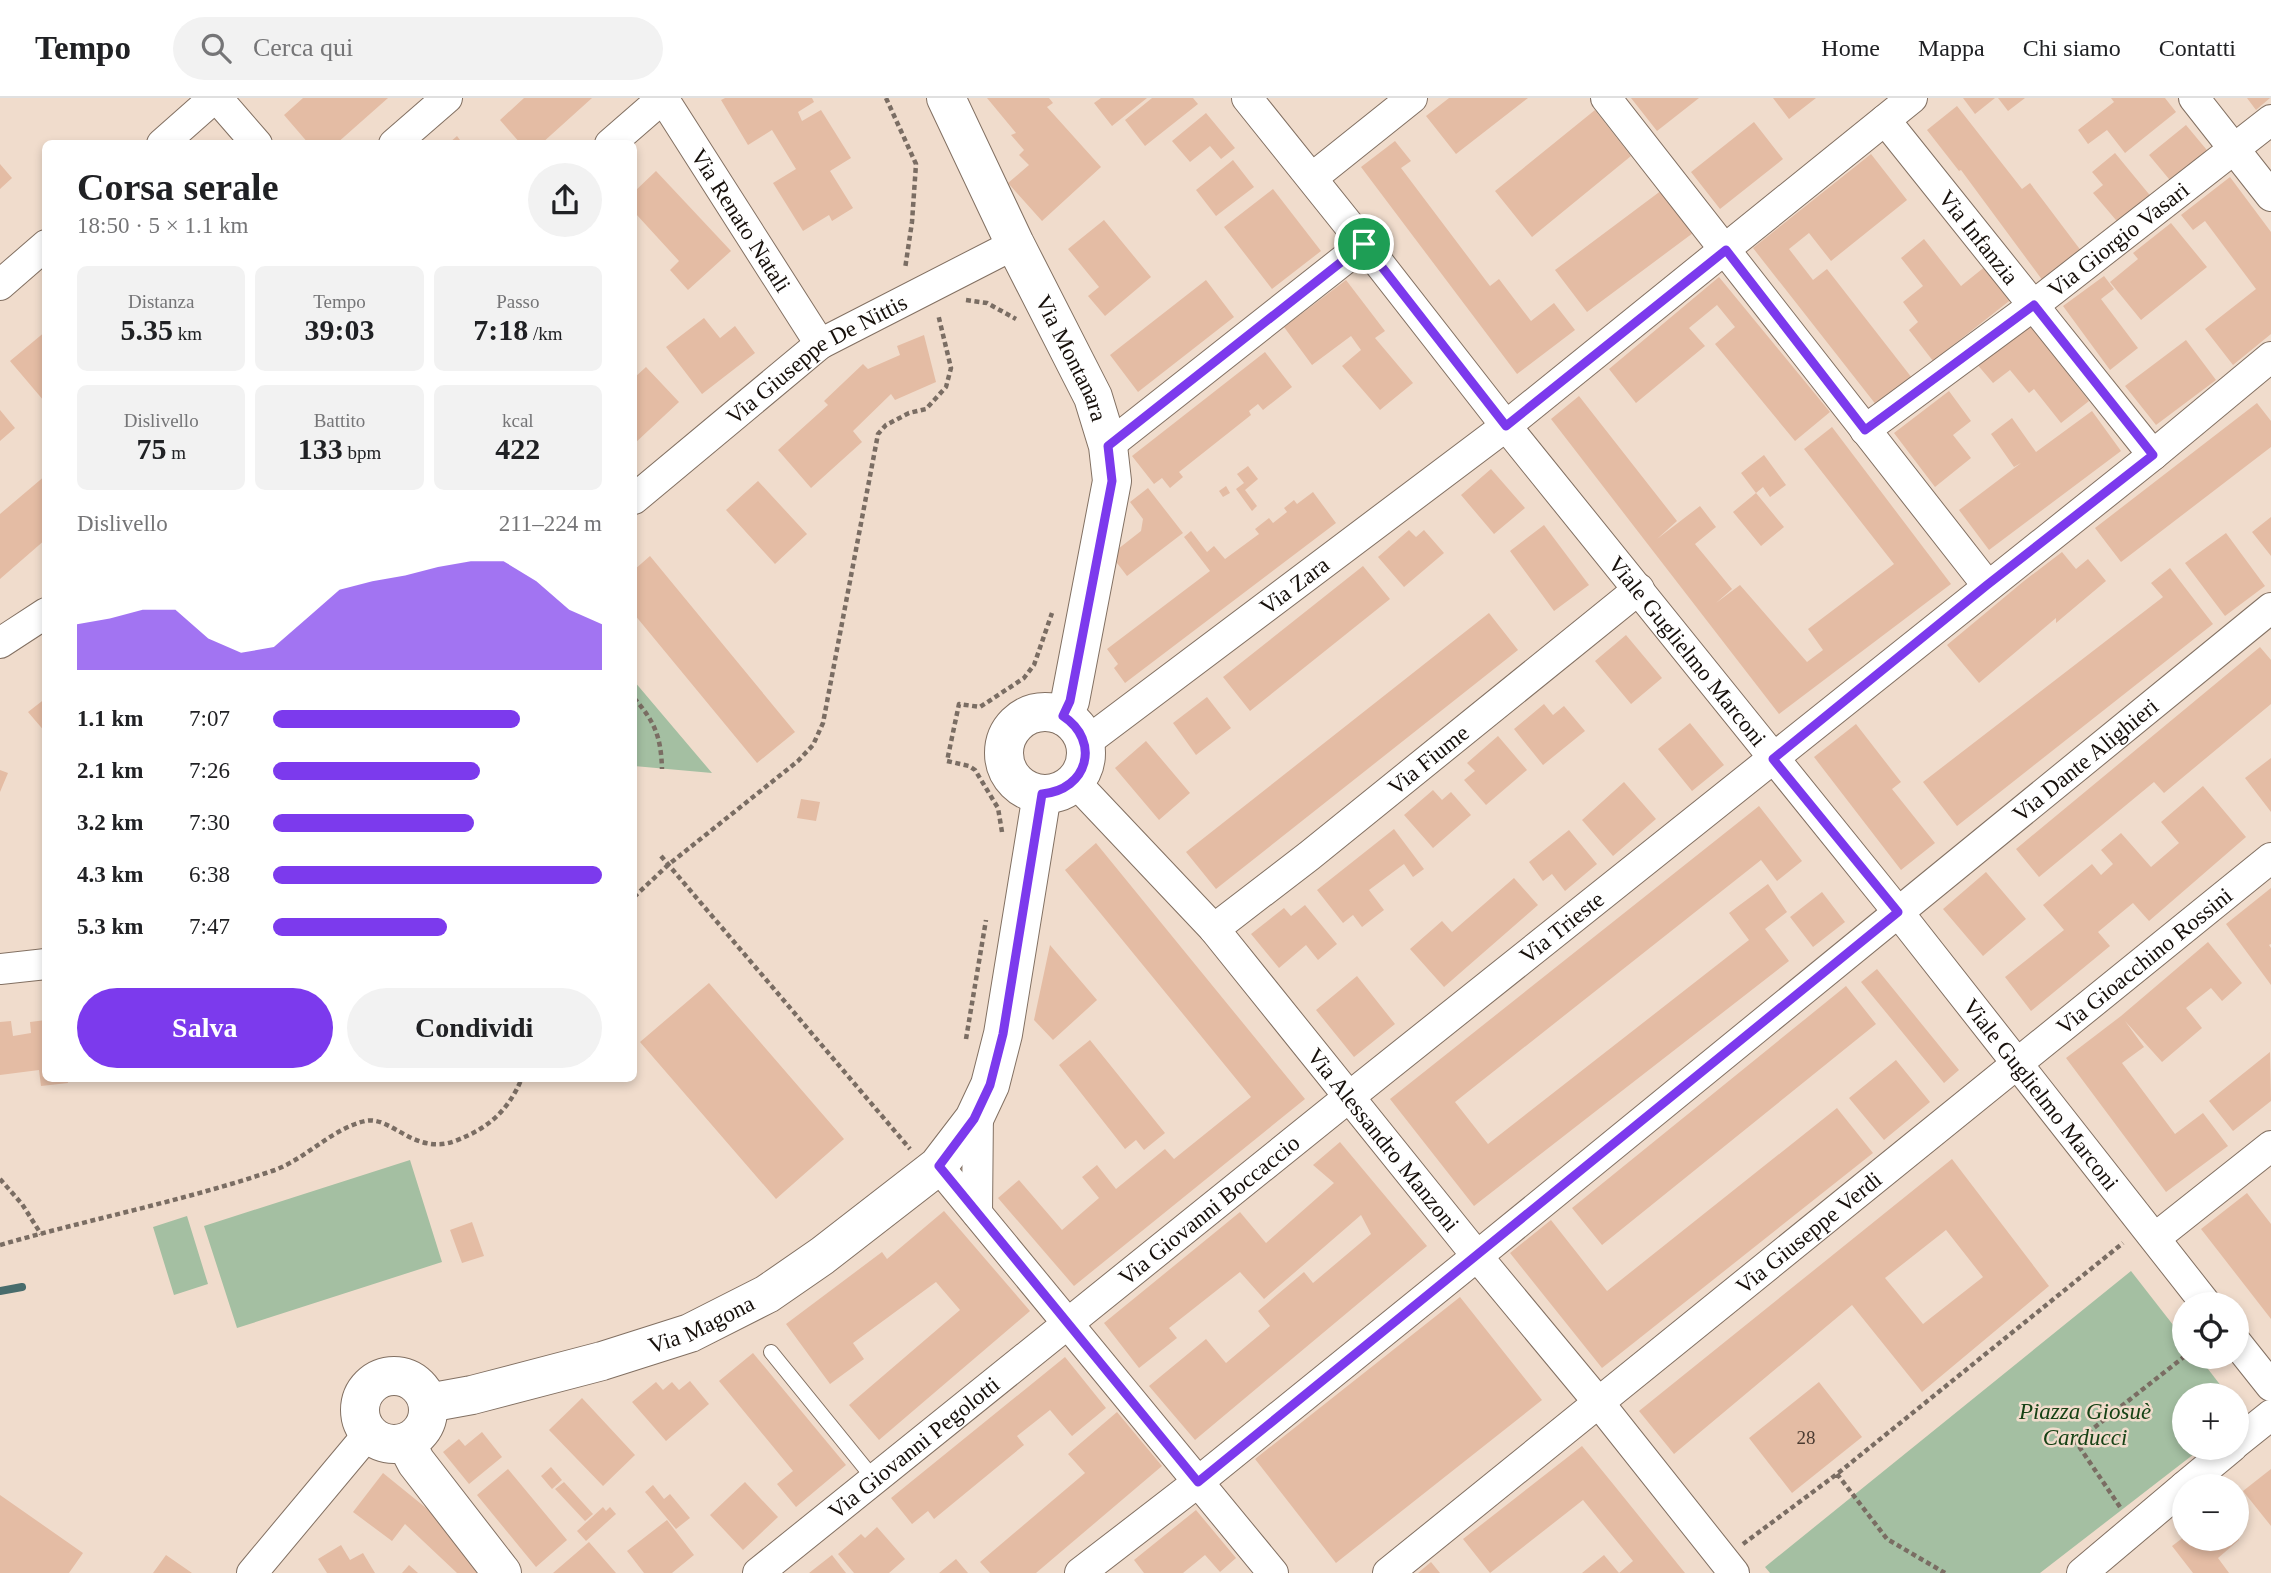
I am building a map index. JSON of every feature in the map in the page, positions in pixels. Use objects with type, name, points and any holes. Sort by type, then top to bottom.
[{"type":"main road","name":"Via Montanara","points":[[946,98],[1093,397],[1108,446],[1112,481],[1070,701],[1074,729]]},
{"type":"main road","points":[[929,1155],[974,1119],[990,1085],[1058,788],[1084,763],[1074,729],[1050,712],[1036,712],[1013,726],[1006,738],[1005,764],[1019,785],[1030,791],[1058,788]]},
{"type":"main road","name":"Via Magona","points":[[428,1403],[472,1395],[602,1361],[690,1333],[767,1294],[822,1256],[929,1155]]},
{"type":"main road","points":[[384,1377],[406,1378],[424,1392],[428,1403],[426,1423],[415,1438],[406,1443],[386,1444],[369,1433],[359,1412],[366,1391],[374,1382],[384,1377]]},
{"type":"main road","points":[[406,1443],[416,1462],[502,1573]]},
{"type":"street","points":[[167,140],[216,98],[253,140]]},
{"type":"street","points":[[399,140],[447,98]]},
{"type":"street","points":[[615,140],[663,98]]},
{"type":"street","name":"Via Renato Natali","points":[[663,98],[820,344]]},
{"type":"street","name":"Viale Guglielmo Marconi","points":[[1247,98],[1506,426],[1898,912],[2197,1292]]},
{"type":"street","points":[[1312,178],[1412,98]]},
{"type":"street","points":[[1606,98],[1987,585]]},
{"type":"street","name":"Via Zara","points":[[1074,729],[1506,426],[1912,98]]},
{"type":"street","points":[[2194,98],[2271,196]]},
{"type":"street","name":"Via Infanzia","points":[[1885,120],[2153,455]]},
{"type":"street","name":"Via Giorgio Vasari","points":[[1865,430],[2034,305],[2271,120]]},
{"type":"street","name":"Via Giuseppe De Nittis","points":[[637,496],[820,344],[1016,244]]},
{"type":"street","points":[[1108,446],[1364,244]]},
{"type":"street","points":[[0,285],[42,248]]},
{"type":"street","name":"Via Trieste","points":[[1349,1097],[2153,455],[2271,357]]},
{"type":"street","name":"Via Fiume","points":[[1214,929],[1309,856],[1639,589]]},
{"type":"street","name":"Via Dante Alighieri","points":[[1080,1573],[1198,1482],[1477,1256],[2271,608]]},
{"type":"street","points":[[0,643],[42,616]]},
{"type":"street","name":"Via Alessandro Manzoni","points":[[1058,788],[1214,929],[1731,1570]]},
{"type":"street","name":"Via Gioacchino Rossini","points":[[2016,1063],[2271,858]]},
{"type":"street","points":[[0,969],[42,964]]},
{"type":"street","name":"Via Giuseppe Verdi","points":[[1388,1573],[2016,1063]]},
{"type":"street","name":"Via Giovanni Boccaccio","points":[[1067,1322],[1349,1097]]},
{"type":"street","points":[[977,1213],[978,1110]]},
{"type":"street","points":[[2150,1231],[2271,1146]]},
{"type":"street","points":[[929,1155],[1273,1573]]},
{"type":"street","name":"Via Giovanni Pegolotti","points":[[758,1573],[1067,1322]]},
{"type":"street","points":[[2249,1358],[2271,1386]]},
{"type":"street","points":[[2249,1433],[2271,1415]]},
{"type":"street","points":[[253,1573],[369,1433]]},
{"type":"street","points":[[2199,1474],[2216,1460]]},
{"type":"street","points":[[2082,1573],[2172,1497]]},
{"type":"lane","points":[[771,1352],[874,1479]]},
{"type":"path","points":[[886,98],[916,164],[912,222],[904,277]]},
{"type":"path","points":[[964,300],[987,303],[1023,324]]},
{"type":"path","points":[[637,894],[668,865],[798,761],[813,745],[823,723],[878,435],[887,425],[898,419],[926,409],[946,387],[951,368],[937,307]]},
{"type":"path","points":[[1003,839],[998,808],[975,770],[947,761],[959,704],[980,707],[1024,678],[1034,665],[1055,603]]},
{"type":"path","points":[[637,701],[649,715],[661,743],[663,769]]},
{"type":"path","points":[[661,856],[912,1152],[929,1155]]},
{"type":"path","points":[[965,1044],[988,912]]},
{"type":"path","points":[[0,1245],[275,1170],[349,1126],[369,1120],[423,1144],[452,1142],[479,1130],[500,1115],[520,1082]]},
{"type":"path","points":[[0,1178],[22,1204],[41,1234]]},
{"type":"path","points":[[1731,1570],[1837,1474],[2150,1231]]},
{"type":"path","points":[[2134,1528],[2076,1442],[2172,1366]]},
{"type":"path","points":[[1837,1474],[1887,1539],[1945,1573]]},
{"type":"green space","points":[[637,685],[712,773],[637,766]]},
{"type":"green space","points":[[410,1160],[442,1262],[237,1328],[204,1226]]},
{"type":"green space","points":[[187,1216],[208,1284],[174,1295],[153,1227]]},
{"type":"green space","name":"Piazza Giosuè Carducci","points":[[2131,1271],[2172,1324],[2172,1369],[2208,1369],[2219,1383],[2172,1383],[2172,1460],[2186,1460],[2040,1573],[1770,1573],[1765,1567]]},
{"type":"building","points":[[303,98],[388,98],[341,140],[306,140],[284,115]]},
{"type":"building","points":[[524,98],[592,98],[545,140],[518,140],[500,120]]},
{"type":"building","points":[[812,98],[814,102],[798,112],[802,121],[821,110],[851,158],[830,171],[853,208],[832,221],[829,215],[803,231],[773,183],[796,169],[772,130],[748,145],[721,100]]},
{"type":"building","points":[[987,98],[1049,98],[1053,103],[1047,107],[1101,167],[1042,221],[1008,183],[1029,165],[1019,155],[1024,150],[1011,135],[1016,133]]},
{"type":"building","points":[[1101,98],[1147,98],[1112,126],[1094,103]]},
{"type":"building","points":[[1152,98],[1193,98],[1198,104],[1145,146],[1125,120]]},
{"type":"building","points":[[1449,98],[1528,98],[1456,154],[1426,116]]},
{"type":"building","points":[[1631,98],[1699,98],[1657,131]]},
{"type":"building","points":[[1773,98],[1816,98],[1789,119]]},
{"type":"building","points":[[1963,98],[1995,98],[1975,114]]},
{"type":"building","points":[[1998,98],[2025,98],[2008,111]]},
{"type":"building","points":[[2111,98],[2165,98],[2176,112],[2125,153],[2107,130],[2088,144],[2078,130],[2114,102]]},
{"type":"building","points":[[2247,98],[2270,98],[2256,110]]},
{"type":"building","points":[[1957,106],[2022,189],[2030,183],[2082,252],[2043,281],[1961,170],[1959,171],[1927,130]]},
{"type":"building","points":[[1595,110],[1631,156],[1532,237],[1495,191]]},
{"type":"building","points":[[1206,113],[1235,148],[1221,159],[1210,146],[1190,162],[1172,141]]},
{"type":"building","points":[[1754,122],[1783,159],[1720,209],[1691,172]]},
{"type":"building","points":[[2186,125],[2211,155],[2174,185],[2149,155]]},
{"type":"building","points":[[1395,141],[1411,161],[1401,168],[1490,286],[1499,279],[1531,321],[1554,303],[1575,330],[1517,374],[1361,167]]},
{"type":"building","points":[[2115,153],[2153,199],[2121,226],[2093,193],[2103,185],[2092,172]]},
{"type":"building","points":[[1871,154],[1907,200],[1831,261],[1809,233],[1789,249],[1813,280],[1827,269],[1912,378],[1877,406],[1753,248]]},
{"type":"building","points":[[1233,160],[1254,187],[1216,216],[1196,190]]},
{"type":"building","points":[[0,164],[12,178],[0,189]]},
{"type":"building","points":[[656,171],[731,251],[688,290],[670,270],[679,261],[637,215],[637,189]]},
{"type":"building","points":[[2230,177],[2271,232],[2271,334],[2233,365],[2205,329],[2256,289],[2205,221],[2193,230],[2181,215]]},
{"type":"building","points":[[1273,189],[1321,251],[1272,289],[1224,227]]},
{"type":"building","points":[[1662,190],[1693,233],[1587,312],[1555,270]]},
{"type":"building","points":[[1104,220],[1151,277],[1105,316],[1088,296],[1099,287],[1068,249]]},
{"type":"building","points":[[2171,223],[2207,267],[2141,320],[2110,282],[2138,259],[2133,253]]},
{"type":"building","points":[[1924,239],[1961,286],[1987,265],[2013,298],[1933,361],[1909,330],[1918,322],[1903,302],[1923,286],[1901,258]]},
{"type":"building","points":[[2104,276],[2114,289],[2101,299],[2138,348],[2110,370],[2063,306]]},
{"type":"building","points":[[1719,277],[1830,412],[1795,441],[1715,344],[1735,327],[1717,305],[1689,328],[1705,346],[1636,403],[1609,369]]},
{"type":"building","points":[[1206,280],[1234,317],[1138,392],[1110,355]]},
{"type":"building","points":[[1346,280],[1385,331],[1375,338],[1413,383],[1380,410],[1342,366],[1361,350],[1351,336],[1312,365],[1284,327]]},
{"type":"building","points":[[704,318],[720,338],[735,326],[755,353],[702,394],[666,347]]},
{"type":"building","points":[[2028,323],[2089,401],[2061,423],[2034,389],[2029,393],[2010,370],[1993,383],[1976,363]]},
{"type":"building","points":[[42,334],[42,399],[10,361]]},
{"type":"building","points":[[924,335],[936,382],[895,400],[891,394],[853,431],[862,442],[811,488],[778,450],[828,405],[824,401],[863,364],[868,369],[900,355],[897,346]]},
{"type":"building","points":[[2186,340],[2216,380],[2156,425],[2125,386]]},
{"type":"building","points":[[1265,352],[1292,387],[1263,410],[1258,404],[1249,411],[1251,415],[1179,472],[1183,477],[1170,488],[1162,478],[1154,484],[1132,456]]},
{"type":"building","points":[[646,367],[679,402],[637,441],[637,375]]},
{"type":"building","points":[[1949,391],[1971,421],[1953,435],[1971,458],[1935,487],[1894,433]]},
{"type":"building","points":[[1579,396],[1677,521],[1657,539],[1700,506],[1716,527],[1695,544],[1732,589],[1716,603],[1740,585],[1807,662],[1823,650],[1808,629],[1894,564],[1804,449],[1832,427],[1951,584],[1779,714],[1551,419]]},
{"type":"building","points":[[2257,403],[2271,421],[2271,447],[2121,562],[2095,528]]},
{"type":"building","points":[[0,410],[15,428],[0,441]]},
{"type":"building","points":[[2092,411],[2121,451],[1989,550],[1959,510],[2021,463],[2014,467],[1991,434],[2012,418],[2036,452]]},
{"type":"building","points":[[1764,455],[1786,485],[1770,497],[1763,487],[1756,493],[1741,473]]},
{"type":"building","points":[[1248,466],[1258,479],[1245,490],[1257,506],[1252,511],[1236,489],[1244,483],[1237,474]]},
{"type":"building","points":[[1491,469],[1525,508],[1494,534],[1461,495]]},
{"type":"building","points":[[42,478],[42,542],[0,579],[0,514]]},
{"type":"building","points":[[758,481],[807,534],[775,564],[726,510]]},
{"type":"building","points":[[1226,486],[1230,493],[1223,497],[1219,491]]},
{"type":"building","points":[[1148,488],[1183,533],[1127,576],[1117,563],[1118,549],[1141,531],[1143,519],[1130,502]]},
{"type":"building","points":[[1313,492],[1336,523],[1125,683],[1114,668],[1118,664],[1107,649],[1210,571],[1184,537],[1191,531],[1207,552],[1214,546],[1225,559],[1259,534],[1255,529],[1269,518],[1273,523],[1287,512],[1284,508],[1294,500],[1297,504]]},
{"type":"building","points":[[1756,493],[1784,527],[1761,546],[1733,512]]},
{"type":"building","points":[[2271,517],[2271,556],[2252,532]]},
{"type":"building","points":[[1544,525],[1589,585],[1554,611],[1510,551]]},
{"type":"building","points":[[1409,530],[1416,537],[1424,530],[1444,553],[1404,587],[1378,557]]},
{"type":"building","points":[[2226,533],[2265,586],[2225,616],[2185,563]]},
{"type":"building","points":[[2062,552],[2076,569],[2088,559],[2106,581],[2056,623],[2056,618],[1979,683],[1947,645]]},
{"type":"building","points":[[650,556],[795,732],[757,763],[637,618],[637,567]]},
{"type":"building","points":[[1363,566],[1390,599],[1250,711],[1223,677]]},
{"type":"building","points":[[2170,568],[2213,624],[1957,826],[1923,782],[2163,597],[2151,583]]},
{"type":"building","points":[[1489,613],[1518,650],[1216,889],[1186,852]]},
{"type":"building","points":[[1626,635],[1662,678],[1631,704],[1595,661]]},
{"type":"building","points":[[2260,647],[2271,660],[2271,704],[2164,793],[2154,782],[2039,877],[2016,849]]},
{"type":"building","points":[[1207,697],[1231,728],[1196,755],[1173,723]]},
{"type":"building","points":[[42,701],[42,728],[28,712]]},
{"type":"building","points":[[1544,704],[1553,715],[1564,706],[1585,731],[1543,765],[1514,729]]},
{"type":"building","points":[[1690,723],[1724,765],[1692,791],[1658,749]]},
{"type":"building","points":[[1856,724],[1901,782],[1892,789],[1935,843],[1901,870],[1814,757]]},
{"type":"building","points":[[1498,736],[1527,770],[1486,805],[1464,780],[1475,771],[1467,763]]},
{"type":"building","points":[[1146,741],[1190,793],[1159,820],[1115,768]]},
{"type":"building","points":[[2271,758],[2271,812],[2245,778]]},
{"type":"building","points":[[0,770],[8,773],[0,792]]},
{"type":"building","points":[[1624,782],[1656,819],[1613,856],[1582,820]]},
{"type":"building","points":[[2203,786],[2246,837],[2149,921],[2133,903],[2098,932],[2110,946],[2031,1011],[2005,977],[2064,930],[2043,905],[2092,864],[2101,875],[2113,864],[2101,850],[2121,833],[2151,867],[2179,843],[2161,822]]},
{"type":"building","points":[[1433,790],[1442,800],[1451,792],[1471,815],[1433,848],[1404,815]]},
{"type":"building","points":[[801,799],[820,802],[816,821],[797,818]]},
{"type":"building","points":[[1759,806],[1802,861],[1777,881],[1761,860],[1455,1102],[1488,1144],[1749,940],[1729,913],[1768,884],[1787,912],[1765,929],[1789,961],[1474,1206],[1390,1099]]},
{"type":"building","points":[[1394,829],[1424,869],[1413,877],[1404,864],[1369,890],[1384,910],[1362,927],[1353,915],[1343,923],[1317,890]]},
{"type":"building","points":[[1569,830],[1597,864],[1565,891],[1552,874],[1543,881],[1529,862]]},
{"type":"building","points":[[1096,843],[1305,1099],[1074,1286],[998,1198],[1019,1180],[1062,1230],[1099,1198],[1082,1177],[1097,1165],[1116,1189],[1165,1149],[1174,1159],[1251,1097],[1065,870]]},
{"type":"building","points":[[1986,872],[2026,919],[1983,956],[1943,909]]},
{"type":"building","points":[[1514,878],[1538,905],[1444,987],[1410,949],[1442,921],[1452,932]]},
{"type":"building","points":[[2271,888],[2269,945],[2271,985],[2226,924]]},
{"type":"building","points":[[1822,892],[1845,922],[1813,947],[1790,917]]},
{"type":"building","points":[[1305,905],[1337,944],[1318,960],[1306,945],[1279,968],[1251,934],[1284,908],[1291,916]]},
{"type":"building","points":[[2208,942],[2242,983],[2222,1001],[2211,988],[2186,1008],[2202,1028],[2162,1062],[2125,1021],[2144,1047],[2122,1063],[2175,1134],[2203,1113],[2228,1146],[2166,1192],[2066,1058],[2121,1016]]},
{"type":"building","points":[[1050,945],[1097,1000],[1053,1040],[1034,1020]]},
{"type":"building","points":[[1877,969],[1959,1070],[1944,1083],[1861,982]]},
{"type":"building","points":[[1357,976],[1395,1024],[1354,1057],[1316,1010]]},
{"type":"building","points":[[709,983],[844,1139],[776,1199],[640,1042]]},
{"type":"building","points":[[1846,986],[1876,1024],[1602,1245],[1572,1208]]},
{"type":"building","points":[[42,1020],[42,1082],[68,1083],[41,1086],[39,1070],[0,1075],[0,1022],[11,1021],[13,1036],[31,1033],[30,1022]]},
{"type":"building","points":[[1090,1040],[1165,1133],[1144,1150],[1136,1140],[1125,1149],[1059,1065]]},
{"type":"building","points":[[2270,1052],[2271,1101],[2233,1131],[2209,1101]]},
{"type":"building","points":[[1896,1060],[1930,1102],[1884,1140],[1849,1098]]},
{"type":"building","points":[[1837,1108],[1873,1153],[1602,1368],[1510,1253],[1551,1220],[1607,1291]]},
{"type":"building","points":[[1340,1142],[1427,1246],[1195,1440],[1149,1386],[1206,1339],[1226,1363],[1270,1326],[1258,1311],[1304,1272],[1313,1283],[1371,1234],[1361,1215],[1264,1299],[1240,1272],[1169,1328],[1177,1338],[1139,1368],[1104,1323],[1240,1212],[1266,1243],[1334,1183],[1313,1165]]},
{"type":"building","points":[[1952,1159],[2049,1286],[1922,1392],[1852,1305],[1674,1454],[1639,1411]],"holes":[[[1946,1230],[1983,1277],[1923,1324],[1885,1278]]]},
{"type":"building","points":[[2247,1193],[2271,1224],[2271,1319],[2201,1229]]},
{"type":"building","points":[[944,1211],[1030,1311],[879,1440],[849,1405],[960,1310],[936,1282],[853,1343],[864,1359],[830,1384],[786,1324],[882,1252],[887,1259]]},
{"type":"building","points":[[472,1222],[484,1256],[462,1263],[450,1230]]},
{"type":"building","points":[[1460,1297],[1542,1400],[1336,1563],[1255,1459]]},
{"type":"building","points":[[753,1353],[846,1465],[796,1507],[777,1484],[793,1471],[719,1381]]},
{"type":"building","points":[[1065,1357],[1106,1408],[1072,1436],[1050,1410],[1017,1436],[1024,1445],[934,1519],[928,1511],[912,1524],[891,1498]]},
{"type":"building","points":[[690,1381],[709,1404],[666,1441],[632,1402],[656,1382],[663,1390],[672,1382],[679,1390]]},
{"type":"building","points":[[1819,1382],[1862,1437],[1792,1493],[1749,1438]]},
{"type":"building","points":[[582,1398],[635,1455],[603,1486],[549,1430]]},
{"type":"building","points":[[1117,1412],[1162,1466],[1036,1573],[990,1573],[980,1562],[1085,1473],[1068,1454]]},
{"type":"building","points":[[482,1432],[502,1457],[469,1484],[443,1452],[459,1439],[465,1446]]},
{"type":"building","points":[[1582,1446],[1685,1573],[1619,1573],[1633,1561],[1583,1500],[1490,1573],[1463,1539]]},
{"type":"building","points":[[551,1467],[562,1480],[552,1489],[541,1476]]},
{"type":"building","points":[[508,1469],[567,1540],[536,1567],[477,1495]]},
{"type":"building","points":[[2271,1469],[2271,1526],[2249,1498],[2249,1486]]},
{"type":"building","points":[[383,1473],[436,1516],[477,1573],[457,1573],[405,1524],[392,1541],[353,1512]]},
{"type":"building","points":[[564,1482],[593,1514],[585,1521],[555,1489]]},
{"type":"building","points":[[745,1482],[778,1517],[743,1550],[710,1515]]},
{"type":"building","points":[[653,1485],[664,1499],[670,1494],[690,1518],[676,1529],[645,1492]]},
{"type":"building","points":[[0,1495],[83,1553],[69,1573],[0,1573]]},
{"type":"building","points":[[603,1507],[606,1511],[610,1507],[616,1514],[586,1541],[577,1531]]},
{"type":"building","points":[[1196,1510],[1236,1558],[1220,1572],[1205,1555],[1183,1573],[1144,1573],[1134,1560]]},
{"type":"building","points":[[667,1520],[694,1555],[672,1573],[644,1573],[627,1551]]},
{"type":"building","points":[[877,1527],[905,1559],[889,1573],[854,1573],[838,1554],[861,1534],[865,1538]]},
{"type":"building","points":[[589,1542],[616,1573],[553,1573]]},
{"type":"building","points":[[341,1545],[350,1560],[363,1553],[375,1573],[327,1573],[318,1559]]},
{"type":"building","points":[[2176,1551],[2226,1551],[2218,1558],[2229,1573],[2193,1573]]},
{"type":"building","points":[[166,1555],[192,1573],[153,1573]]},
{"type":"building","points":[[832,1555],[846,1573],[809,1573]]},
{"type":"building","points":[[1604,1555],[1619,1573],[1582,1573]]},
{"type":"building","points":[[956,1559],[968,1573],[939,1573]]},
{"type":"building","points":[[1431,1562],[1440,1573],[1418,1573]]},
{"type":"building","points":[[409,1565],[418,1573],[402,1573]]},
{"type":"waterway","points":[[0,1291],[22,1287]]},
{"type":"route","points":[[1364,244],[1506,426],[1726,250],[1865,430],[2034,305],[2153,455],[1987,585],[1773,759],[1898,912],[1198,1482],[939,1166],[974,1119],[990,1085],[1003,1034],[1042,794],[1065,789],[1082,770],[1086,757],[1080,732],[1073,722],[1063,716],[1070,701],[1112,481],[1108,446],[1364,244]]}]
